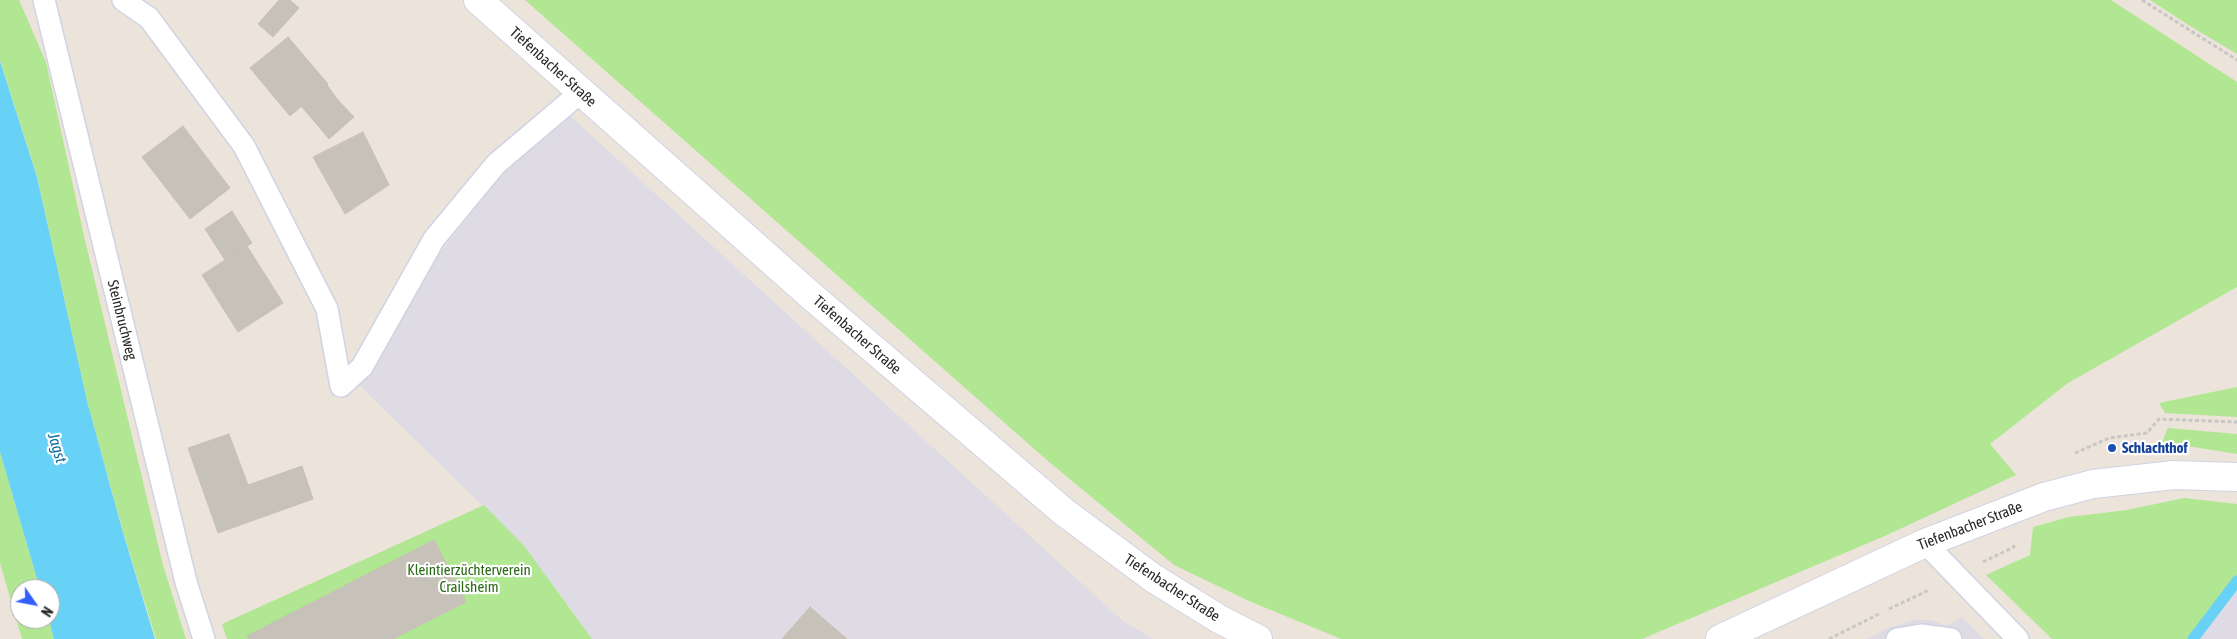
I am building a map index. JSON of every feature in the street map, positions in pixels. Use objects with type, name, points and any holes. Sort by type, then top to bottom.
[{"type":"main road","name":"Tiefenbacher Straße","points":[[478,0],[809,294],[1064,512],[1153,578],[1219,619],[1258,639]]},
{"type":"main road","name":"Tiefenbacher Straße","points":[[1720,639],[1925,543],[2044,497],[2093,484],[2174,475],[2237,477]]},
{"type":"lane","name":"Steinbruchweg","points":[[44,0],[186,582],[204,639]]},
{"type":"lane","points":[[123,0],[149,18],[244,146],[327,309],[341,386],[362,367],[434,239],[496,164],[581,92]]},
{"type":"lane","points":[[1925,543],[2018,639]]},
{"type":"lane","points":[[1897,639],[1921,634],[1951,639]]},
{"type":"path","points":[[2142,0],[2237,60]]},
{"type":"shaded area","points":[[567,113],[1123,621],[1153,639],[592,639],[525,547],[359,385],[419,280],[495,182]]},
{"type":"shaded area","points":[[2237,589],[2237,639],[2199,639]]},
{"type":"shaded area","points":[[1962,617],[1984,639],[1867,639],[1912,620],[1931,620],[1947,626]]},
{"type":"green space","points":[[0,0],[19,0],[46,62],[84,236],[163,565],[186,639],[156,639],[122,528],[87,401],[37,176],[0,60]]},
{"type":"green space","points":[[525,0],[2111,0],[2237,82],[2237,287],[2068,383],[1990,444],[2016,475],[1887,535],[1642,639],[1341,639],[1249,601],[1174,565],[1049,462]]},
{"type":"green space","points":[[2150,0],[2237,0],[2237,54],[2190,26]]},
{"type":"green space","points":[[2237,387],[2237,417],[2165,413],[2159,403]]},
{"type":"green space","points":[[2168,428],[2237,434],[2237,454],[2162,442]]},
{"type":"green space","points":[[0,452],[37,579],[10,579],[10,598],[0,563]]},
{"type":"green space","points":[[2184,498],[2237,504],[2237,589],[2199,639],[2052,639],[1986,575],[2030,555],[2033,527],[2069,517],[2127,510]]},
{"type":"green space","name":"Kleintierzüchterverein Crailsheim","points":[[484,505],[525,547],[592,639],[227,639],[222,624]]},
{"type":"green space","points":[[19,629],[52,629],[54,639],[22,639]]},
{"type":"water","name":"Jagst","points":[[0,61],[37,177],[87,401],[122,529],[155,639],[54,639],[52,629],[60,629],[60,579],[37,579],[0,452]]},
{"type":"building","points":[[279,0],[290,0],[299,8],[273,37],[258,24]]},
{"type":"building","points":[[288,37],[328,84],[290,116],[250,68]]},
{"type":"building","points":[[327,85],[338,100],[314,121],[301,106]]},
{"type":"building","points":[[338,100],[354,117],[329,139],[314,121]]},
{"type":"building","points":[[183,126],[230,188],[190,219],[142,157]]},
{"type":"building","points":[[363,132],[389,185],[345,214],[313,157]]},
{"type":"building","points":[[232,211],[252,243],[225,260],[205,229]]},
{"type":"building","points":[[247,246],[283,303],[238,332],[202,275]]},
{"type":"building","points":[[229,434],[248,485],[302,466],[313,499],[218,533],[188,448]]},
{"type":"building","points":[[434,540],[466,602],[393,639],[249,639],[247,636]]},
{"type":"building","points":[[810,607],[847,639],[782,639]]},
{"type":"waterway","points":[[2193,639],[2237,581]]},
{"type":"place","name":"Schlachthof","points":[[2112,448]]}]
